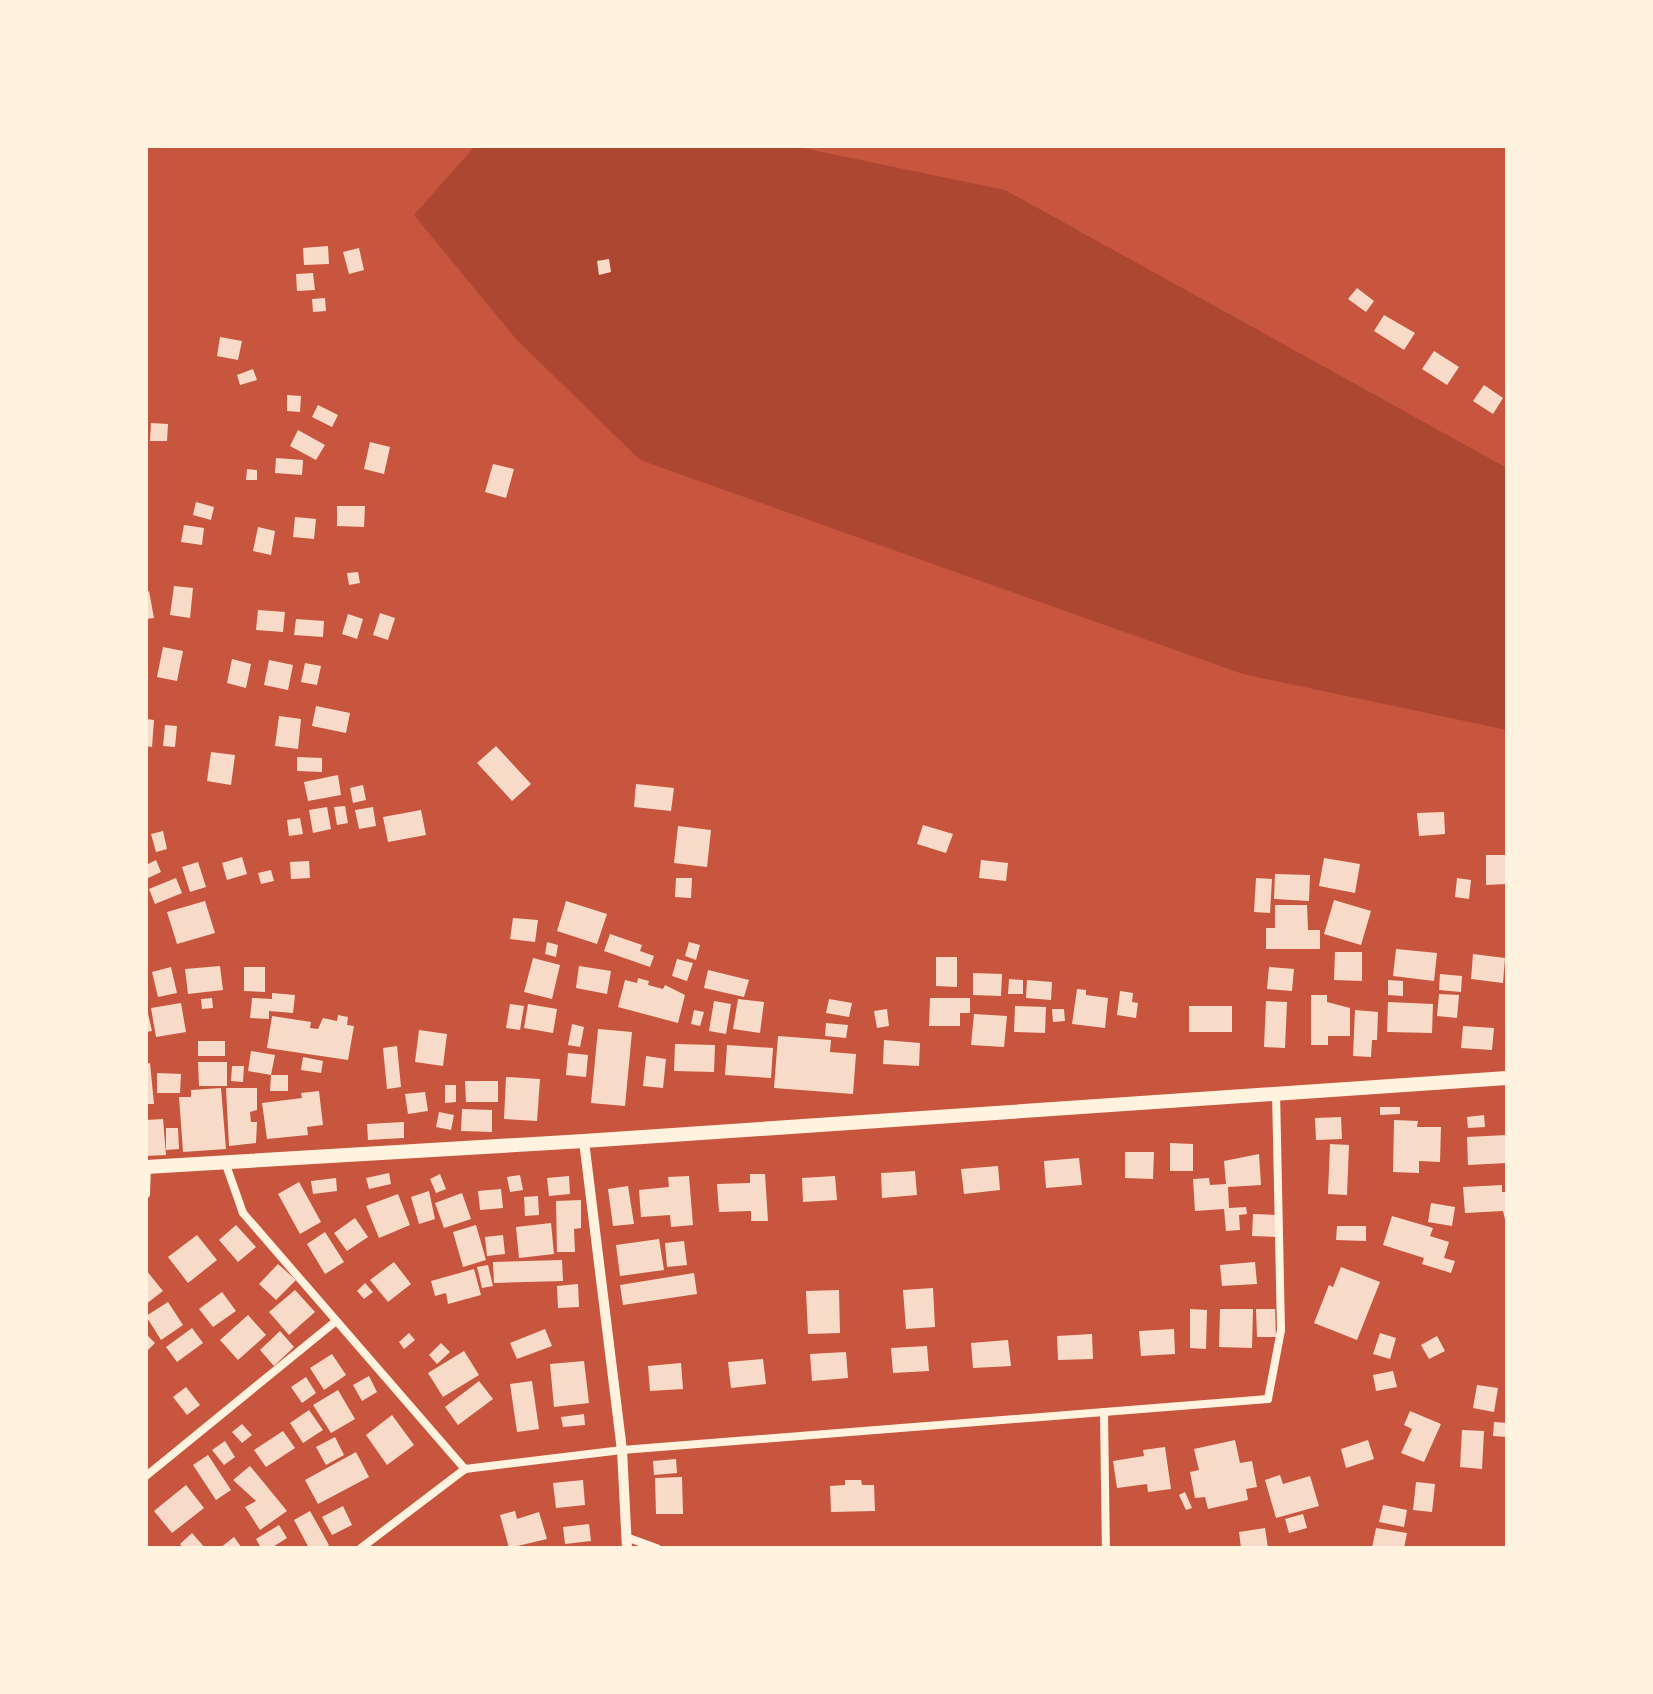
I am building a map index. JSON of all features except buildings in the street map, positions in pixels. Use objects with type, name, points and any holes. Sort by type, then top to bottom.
[{"type":"highway","points":[[147,1166],[584,1141],[1507,1078]]},
{"type":"street","points":[[361,1548],[465,1469],[622,1450],[1268,1399],[1281,1330],[1276,1092]]},
{"type":"street","points":[[584,1141],[622,1450],[627,1543],[657,1548]]},
{"type":"street","points":[[225,1162],[243,1213],[465,1469]]},
{"type":"street","points":[[146,1194],[147,1166]]},
{"type":"street","points":[[146,1476],[336,1321]]},
{"type":"street","points":[[1104,1412],[1106,1548]]},
{"type":"shaded area","points":[[475,146],[793,146],[1005,190],[1507,468],[1507,730],[1243,674],[640,460],[516,339],[414,215]]}]
